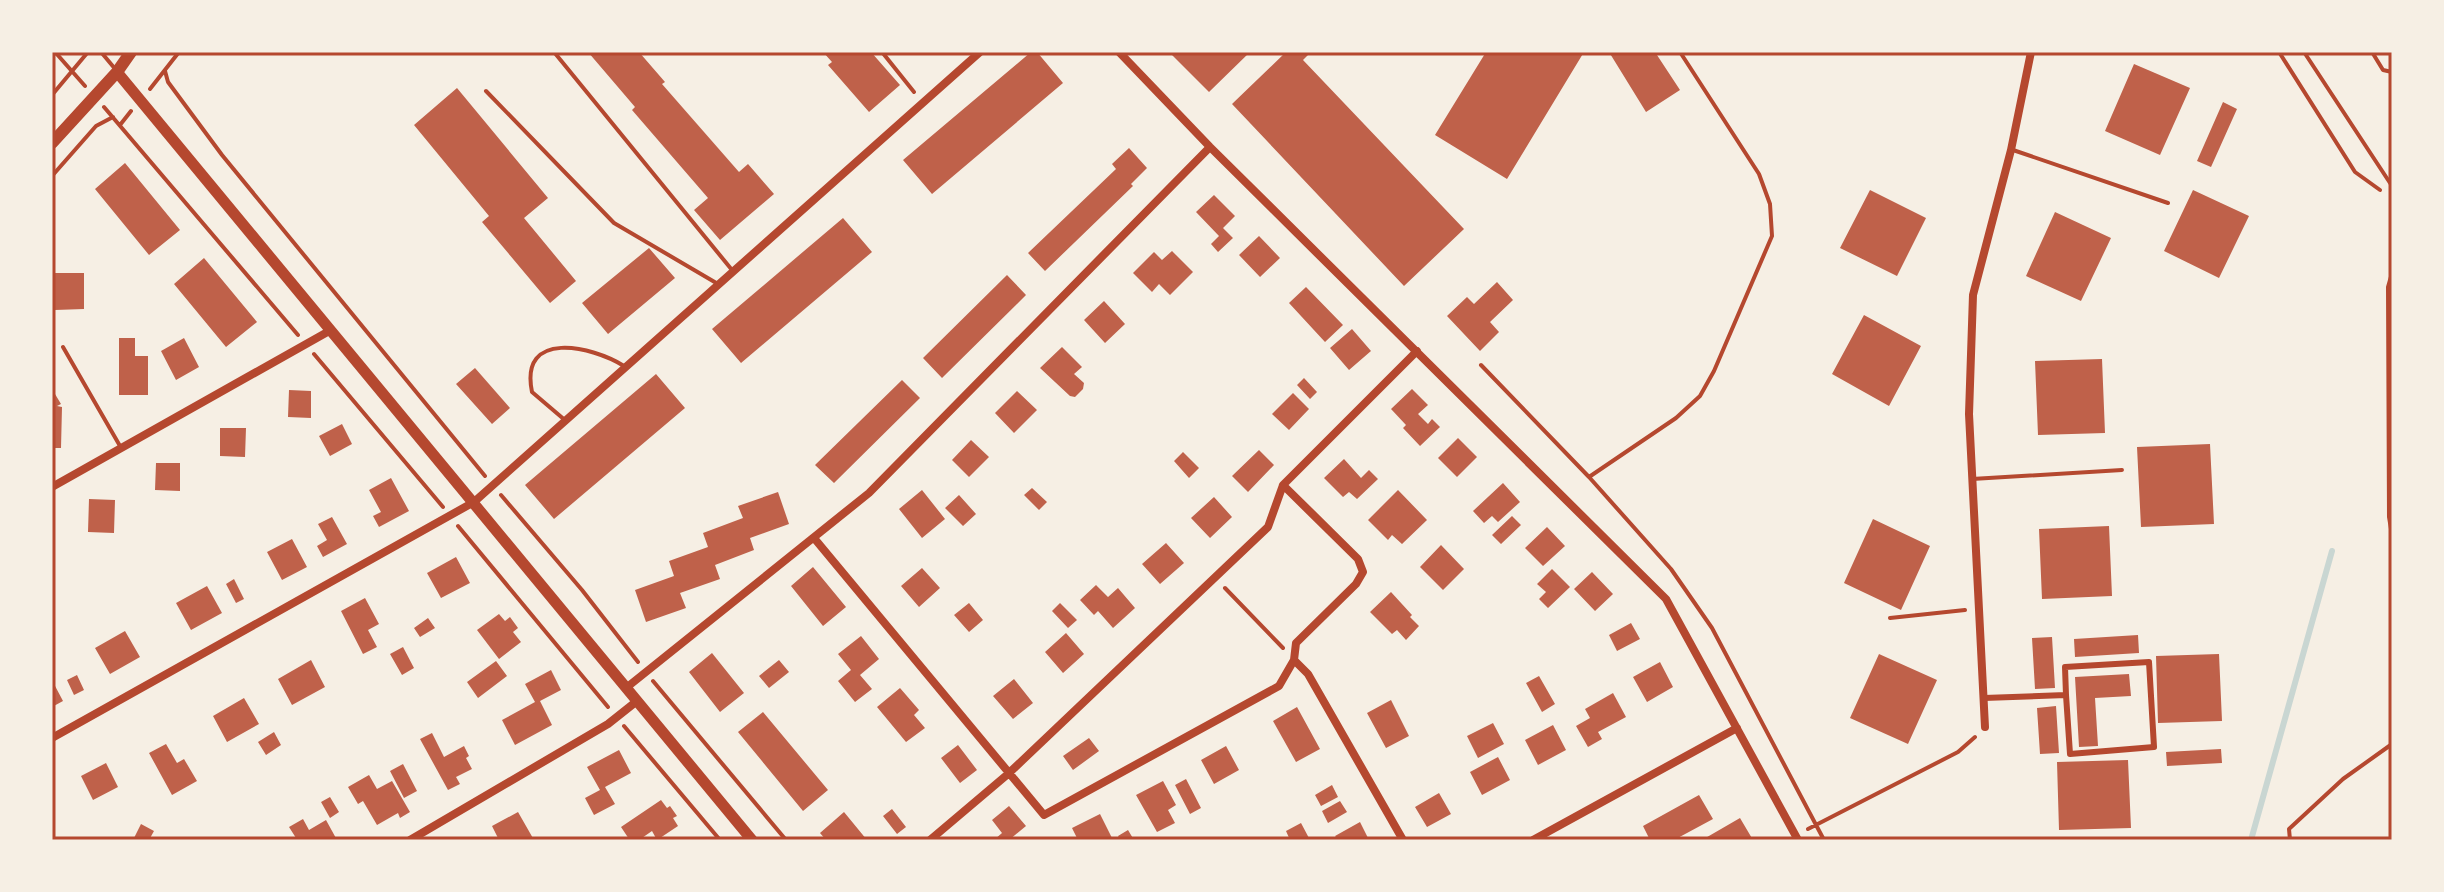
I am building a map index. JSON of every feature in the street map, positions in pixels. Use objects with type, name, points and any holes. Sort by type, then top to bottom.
[{"type":"main road","points":[[52,143],[117,72],[131,52]]},
{"type":"street","points":[[52,738],[474,502],[980,52]]},
{"type":"street","points":[[1119,52],[1210,147],[1666,599],[1797,837]]},
{"type":"street","points":[[1985,727],[1969,414],[1973,295],[2011,150],[2031,52]]},
{"type":"street","points":[[117,72],[752,840]]},
{"type":"street","points":[[626,688],[869,493],[1210,147]]},
{"type":"street","points":[[52,487],[331,330]]},
{"type":"street","points":[[930,840],[1008,774],[1268,527],[1283,485],[1417,351]]},
{"type":"street","points":[[814,538],[1044,815],[1279,686],[1294,660],[1296,643],[1356,584],[1363,572],[1358,559],[1283,485]]},
{"type":"street","points":[[1294,660],[1308,674],[1403,840]]},
{"type":"street","points":[[2149,662],[2154,747],[2070,754],[2066,695],[2065,667],[2149,662]]},
{"type":"street","points":[[1984,698],[2066,695]]},
{"type":"street","points":[[410,840],[617,717],[637,701]]},
{"type":"street","points":[[1533,840],[1737,728]]},
{"type":"lane","points":[[101,52],[117,72]]},
{"type":"lane","points":[[554,52],[733,272]]},
{"type":"lane","points":[[2304,52],[2392,186]]},
{"type":"lane","points":[[2372,52],[2383,70],[2392,72]]},
{"type":"lane","points":[[486,91],[614,223],[720,285]]},
{"type":"lane","points":[[2011,150],[2168,203]]},
{"type":"lane","points":[[566,421],[532,392],[531,368],[537,357],[546,350],[563,346],[613,359],[626,367]]},
{"type":"lane","points":[[63,347],[121,448]]},
{"type":"lane","points":[[1972,479],[2122,470]]},
{"type":"path","points":[[52,95],[88,52]]},
{"type":"path","points":[[179,52],[165,71],[168,82],[222,155],[786,840]]},
{"type":"path","points":[[882,52],[923,103]]},
{"type":"path","points":[[1589,477],[1676,418],[1700,396],[1714,371],[1772,236],[1770,204],[1759,174],[1680,52]]},
{"type":"path","points":[[2279,52],[2355,172],[2383,192]]},
{"type":"path","points":[[52,176],[96,126],[113,117]]},
{"type":"path","points":[[120,125],[720,840]]},
{"type":"path","points":[[2392,273],[2388,287],[2389,517],[2392,535]]},
{"type":"path","points":[[1215,578],[1294,660]]},
{"type":"path","points":[[1890,618],[1979,608]]},
{"type":"path","points":[[1797,837],[1958,752],[1985,727]]},
{"type":"path","points":[[2290,840],[2289,829],[2343,779],[2392,744]]},
{"type":"building","points":[[588,52],[639,52],[665,82],[662,84],[739,172],[748,164],[774,194],[720,240],[694,210],[708,198],[632,110],[635,107]]},
{"type":"building","points":[[823,52],[871,52],[900,85],[869,112],[828,65],[832,62]]},
{"type":"building","points":[[1031,52],[1037,52],[1063,83],[932,194],[903,160]]},
{"type":"building","points":[[1169,52],[1250,52],[1209,92]]},
{"type":"building","points":[[1286,52],[1311,52],[1303,60],[1464,229],[1404,286],[1232,104]]},
{"type":"building","points":[[1486,52],[1584,52],[1507,179],[1435,135]]},
{"type":"building","points":[[1609,52],[1655,52],[1680,90],[1646,112]]},
{"type":"building","points":[[2134,64],[2190,88],[2160,155],[2105,131]]},
{"type":"building","points":[[457,88],[548,198],[524,218],[576,281],[550,303],[482,222],[489,216],[414,125]]},
{"type":"building","points":[[2223,102],[2237,109],[2211,167],[2197,161]]},
{"type":"building","points":[[1129,148],[1147,168],[1131,184],[1133,186],[1045,271],[1028,253],[1116,169],[1112,164]]},
{"type":"building","points":[[125,163],[180,230],[149,255],[95,189]]},
{"type":"building","points":[[1870,190],[1926,218],[1897,276],[1840,248]]},
{"type":"building","points":[[2193,190],[2249,216],[2219,278],[2164,251]]},
{"type":"building","points":[[1214,195],[1235,216],[1223,228],[1233,238],[1218,252],[1211,244],[1219,236],[1196,212]]},
{"type":"building","points":[[2055,212],[2111,238],[2081,301],[2026,276]]},
{"type":"building","points":[[843,218],[872,252],[741,363],[712,329]]},
{"type":"building","points":[[1259,236],[1280,258],[1260,277],[1239,255]]},
{"type":"building","points":[[649,248],[675,278],[608,334],[582,303]]},
{"type":"building","points":[[1172,251],[1193,272],[1170,295],[1159,284],[1152,292],[1133,273],[1154,252],[1162,260]]},
{"type":"building","points":[[204,258],[257,322],[226,347],[174,284]]},
{"type":"building","points":[[54,273],[84,273],[84,309],[55,310]]},
{"type":"building","points":[[1007,275],[1026,295],[942,378],[923,358]]},
{"type":"building","points":[[1497,282],[1513,300],[1490,322],[1499,332],[1480,351],[1447,316],[1467,297],[1474,304]]},
{"type":"building","points":[[1306,287],[1343,325],[1325,342],[1289,303]]},
{"type":"building","points":[[1104,301],[1125,324],[1105,343],[1084,320]]},
{"type":"building","points":[[1864,315],[1921,346],[1889,406],[1832,374]]},
{"type":"building","points":[[1352,329],[1371,351],[1349,370],[1330,348]]},
{"type":"building","points":[[119,338],[135,338],[135,356],[148,356],[148,395],[119,395]]},
{"type":"building","points":[[184,338],[199,367],[176,380],[161,351]]},
{"type":"building","points":[[1062,347],[1082,367],[1074,374],[1084,383],[1083,389],[1075,397],[1070,396],[1040,368]]},
{"type":"building","points":[[2102,359],[2105,433],[2038,435],[2035,361]]},
{"type":"building","points":[[475,368],[510,408],[492,424],[456,384]]},
{"type":"building","points":[[656,374],[685,408],[554,519],[525,485]]},
{"type":"building","points":[[1304,378],[1317,392],[1310,399],[1297,385]]},
{"type":"building","points":[[902,380],[920,398],[834,483],[815,465]]},
{"type":"building","points":[[52,389],[61,404],[57,406],[62,407],[61,448],[52,448]]},
{"type":"building","points":[[1412,389],[1428,405],[1418,414],[1428,424],[1432,419],[1440,427],[1420,446],[1391,409]]},
{"type":"building","points":[[289,390],[311,391],[311,418],[288,417]]},
{"type":"building","points":[[1017,391],[1037,410],[1014,433],[995,413]]},
{"type":"building","points":[[1293,393],[1309,409],[1289,430],[1272,414]]},
{"type":"building","points":[[342,424],[352,444],[330,456],[319,436]]},
{"type":"building","points":[[220,428],[246,428],[245,457],[220,456]]},
{"type":"building","points":[[1458,438],[1477,457],[1457,477],[1438,458]]},
{"type":"building","points":[[971,440],[989,457],[969,477],[952,460]]},
{"type":"building","points":[[2210,444],[2214,524],[2141,527],[2137,447]]},
{"type":"building","points":[[1259,450],[1274,465],[1248,492],[1232,476]]},
{"type":"building","points":[[1183,452],[1199,468],[1189,478],[1174,461]]},
{"type":"building","points":[[1344,459],[1361,478],[1369,470],[1378,479],[1357,499],[1349,492],[1343,497],[1324,478]]},
{"type":"building","points":[[156,463],[180,463],[180,491],[155,490]]},
{"type":"building","points":[[391,478],[409,511],[379,527],[373,516],[381,512],[369,490]]},
{"type":"building","points":[[1503,483],[1520,502],[1498,522],[1492,516],[1484,523],[1473,511]]},
{"type":"building","points":[[1032,488],[1047,502],[1039,510],[1024,495]]},
{"type":"building","points":[[922,490],[945,519],[922,538],[899,509]]},
{"type":"building","points":[[1398,490],[1427,520],[1402,544],[1392,535],[1388,540],[1368,520]]},
{"type":"building","points":[[778,492],[789,524],[750,538],[754,550],[715,565],[720,579],[680,593],[686,608],[646,622],[635,590],[674,576],[669,561],[708,547],[703,533],[743,518],[738,506]]},
{"type":"building","points":[[959,495],[976,514],[963,526],[945,508]]},
{"type":"building","points":[[1214,497],[1232,517],[1210,538],[1191,518]]},
{"type":"building","points":[[89,499],[115,500],[114,533],[88,532]]},
{"type":"building","points":[[1512,516],[1521,525],[1501,544],[1492,535]]},
{"type":"building","points":[[332,517],[347,544],[323,557],[317,546],[327,540],[318,524]]},
{"type":"building","points":[[1873,519],[1930,546],[1901,610],[1844,583]]},
{"type":"building","points":[[2109,526],[2112,596],[2042,599],[2039,529]]},
{"type":"building","points":[[1547,527],[1565,546],[1543,566],[1525,548]]},
{"type":"building","points":[[292,539],[307,567],[282,580],[267,552]]},
{"type":"building","points":[[1166,543],[1184,563],[1160,584],[1142,564]]},
{"type":"building","points":[[1441,545],[1464,569],[1443,590],[1420,567]]},
{"type":"building","points":[[456,557],[470,583],[441,598],[427,573]]},
{"type":"building","points":[[813,567],[846,607],[823,626],[791,586]]},
{"type":"building","points":[[922,568],[940,588],[919,607],[901,586]]},
{"type":"building","points":[[1552,569],[1570,587],[1548,608],[1539,599],[1546,592],[1537,584]]},
{"type":"building","points":[[1592,572],[1613,594],[1595,611],[1574,589]]},
{"type":"building","points":[[234,579],[244,599],[236,603],[226,584]]},
{"type":"building","points":[[1096,585],[1108,597],[1118,588],[1135,608],[1113,628],[1098,611],[1094,615],[1080,600]]},
{"type":"building","points":[[207,586],[222,613],[191,630],[176,603]]},
{"type":"building","points":[[1391,592],[1419,626],[1406,640],[1397,630],[1392,634],[1370,612]]},
{"type":"building","points":[[365,598],[379,624],[368,630],[377,647],[363,654],[341,611]]},
{"type":"building","points":[[969,603],[983,620],[969,632],[954,615]]},
{"type":"building","points":[[1060,603],[1077,620],[1068,628],[1052,611]]},
{"type":"building","points":[[499,614],[505,621],[510,617],[518,628],[513,632],[521,642],[499,659],[477,630]]},
{"type":"building","points":[[428,618],[435,628],[420,637],[414,628]]},
{"type":"building","points":[[1631,623],[1640,639],[1617,651],[1609,635]]},
{"type":"building","points":[[125,631],[140,657],[110,674],[95,648]]},
{"type":"building","points":[[1066,633],[1084,654],[1063,673],[1045,652]]},
{"type":"building","points":[[2138,635],[2139,653],[2075,657],[2074,639]]},
{"type":"building","points":[[861,636],[879,659],[860,675],[872,689],[855,702],[838,681],[851,670],[838,654]]},
{"type":"building","points":[[2052,637],[2055,688],[2035,689],[2032,638]]},
{"type":"building","points":[[403,647],[414,668],[402,675],[390,654]]},
{"type":"building","points":[[712,653],[744,693],[720,712],[689,672]]},
{"type":"building","points":[[1879,654],[1937,680],[1908,744],[1850,718]]},
{"type":"building","points":[[2219,654],[2222,721],[2158,723],[2156,656]]},
{"type":"building","points":[[311,660],[325,687],[292,705],[278,679]]},
{"type":"building","points":[[779,660],[789,672],[769,688],[759,676]]},
{"type":"building","points":[[496,661],[507,676],[478,698],[467,682]]},
{"type":"building","points":[[1660,662],[1673,687],[1647,702],[1633,677]]},
{"type":"building","points":[[551,670],[561,690],[540,701],[552,725],[515,745],[502,720],[535,702],[525,684]]},
{"type":"building","points":[[2129,674],[2131,696],[2095,698],[2098,746],[2079,747],[2075,677]]},
{"type":"building","points":[[77,675],[84,690],[74,695],[67,680]]},
{"type":"building","points":[[1539,676],[1555,704],[1542,712],[1526,683]]},
{"type":"building","points":[[1014,679],[1033,703],[1013,719],[993,696]]},
{"type":"building","points":[[52,685],[63,701],[52,707]]},
{"type":"building","points":[[900,688],[919,710],[914,715],[925,728],[906,742],[877,707]]},
{"type":"building","points":[[1613,693],[1626,717],[1598,732],[1602,739],[1588,747],[1576,726],[1590,718],[1585,709]]},
{"type":"building","points":[[244,698],[259,724],[227,742],[213,716]]},
{"type":"building","points":[[1391,700],[1409,736],[1386,748],[1367,713]]},
{"type":"building","points":[[2056,706],[2059,753],[2040,754],[2037,708]]},
{"type":"building","points":[[1297,707],[1320,749],[1296,762],[1273,721]]},
{"type":"building","points":[[763,712],[828,790],[803,811],[738,732]]},
{"type":"building","points":[[1493,723],[1504,744],[1478,758],[1467,736]]},
{"type":"building","points":[[1553,725],[1566,750],[1538,765],[1525,740]]},
{"type":"building","points":[[274,732],[281,745],[266,755],[258,742]]},
{"type":"building","points":[[432,733],[444,757],[464,746],[469,756],[466,758],[472,769],[456,777],[460,784],[448,790],[420,739]]},
{"type":"building","points":[[1089,738],[1099,751],[1073,770],[1063,756]]},
{"type":"building","points":[[166,744],[177,763],[184,759],[197,781],[172,795],[149,753]]},
{"type":"building","points":[[958,745],[977,770],[960,783],[941,758]]},
{"type":"building","points":[[1226,746],[1239,770],[1214,784],[1201,760]]},
{"type":"building","points":[[2221,749],[2222,763],[2167,766],[2166,752]]},
{"type":"building","points":[[619,750],[631,773],[605,787],[615,804],[594,815],[585,798],[600,790],[587,767]]},
{"type":"building","points":[[1498,757],[1510,780],[1482,795],[1470,772]]},
{"type":"building","points":[[2128,760],[2131,828],[2059,830],[2057,762]]},
{"type":"building","points":[[106,763],[118,787],[93,800],[81,776]]},
{"type":"building","points":[[403,764],[417,791],[404,798],[390,771]]},
{"type":"building","points":[[369,775],[377,789],[392,781],[410,812],[400,818],[398,813],[377,825],[363,801],[358,804],[348,787]]},
{"type":"building","points":[[1186,779],[1201,808],[1190,814],[1175,785]]},
{"type":"building","points":[[1163,781],[1176,805],[1168,810],[1175,823],[1157,832],[1136,795]]},
{"type":"building","points":[[1332,785],[1338,797],[1321,806],[1315,795]]},
{"type":"building","points":[[1439,793],[1451,814],[1427,827],[1415,807]]},
{"type":"building","points":[[1699,795],[1713,819],[1674,840],[1650,840],[1643,826]]},
{"type":"building","points":[[330,797],[339,812],[330,818],[321,802]]},
{"type":"building","points":[[661,800],[677,816],[673,818],[678,826],[657,840],[652,831],[639,840],[629,839],[621,827]]},
{"type":"building","points":[[1340,801],[1347,812],[1328,823],[1322,811]]},
{"type":"building","points":[[1009,806],[1026,826],[1009,840],[994,840],[1002,833],[992,820]]},
{"type":"building","points":[[892,809],[906,827],[897,834],[883,816]]},
{"type":"building","points":[[518,812],[534,840],[499,840],[492,826]]},
{"type":"building","points":[[844,812],[867,840],[826,840],[820,833]]},
{"type":"building","points":[[1100,814],[1113,840],[1078,840],[1072,828]]},
{"type":"building","points":[[1740,818],[1753,840],[1702,840]]},
{"type":"building","points":[[303,819],[309,830],[326,820],[337,840],[296,838],[289,827]]},
{"type":"building","points":[[1360,822],[1369,840],[1338,840],[1335,836]]},
{"type":"building","points":[[1301,823],[1310,840],[1290,840],[1286,831]]},
{"type":"building","points":[[141,824],[154,831],[149,840],[133,840]]},
{"type":"building","points":[[1128,830],[1134,840],[1120,840],[1118,836]]},
{"type":"waterway","points":[[2251,840],[2332,551]]}]
